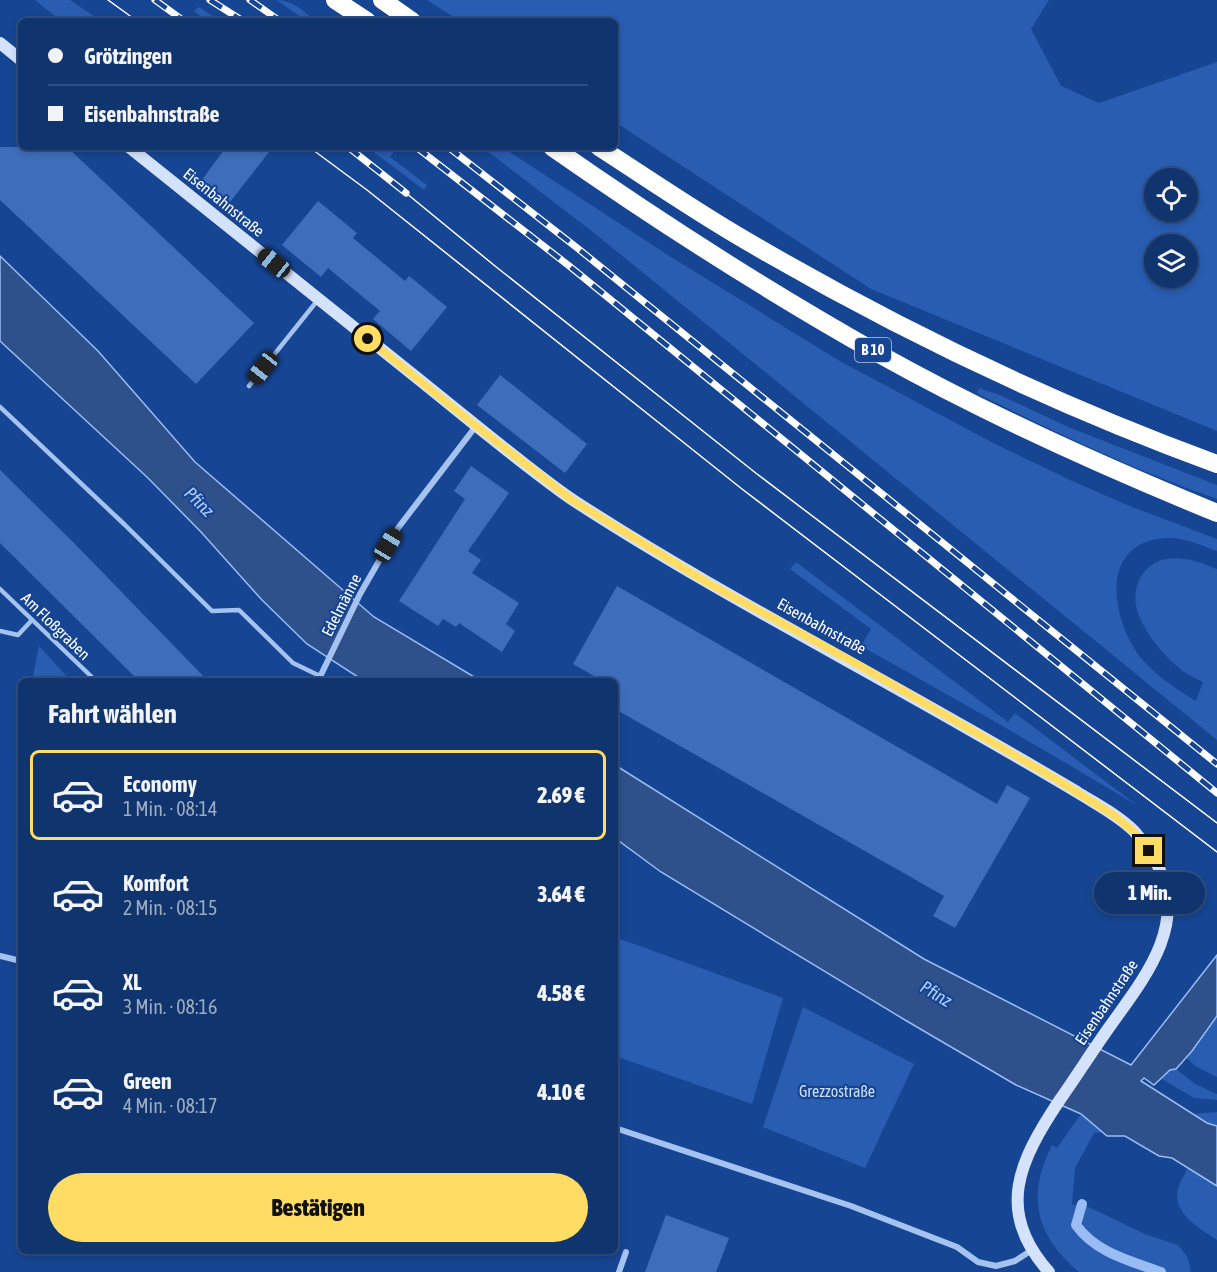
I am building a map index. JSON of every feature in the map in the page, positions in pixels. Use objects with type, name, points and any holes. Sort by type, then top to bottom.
[{"type":"highway","points":[[335,0],[362,18]]},
{"type":"highway","points":[[382,0],[408,18]]},
{"type":"highway","name":"B 10","points":[[557,150],[732,266],[880,354],[1032,433],[1217,513]]},
{"type":"highway","name":"B 10","points":[[604,150],[743,239],[887,319],[1048,396],[1217,464]]},
{"type":"street","points":[[0,43],[18,58]]},
{"type":"street","name":"Eisenbahnstraße","points":[[133,150],[476,426],[572,500],[708,583],[853,662],[1054,778],[1115,816],[1134,832],[1158,866],[1164,881],[1169,897],[1168,919],[1161,945],[1147,971],[1030,1146],[1020,1174],[1017,1204],[1032,1250]]},
{"type":"street","name":"Edelmänne","points":[[319,678],[360,594],[398,528],[476,426]]},
{"type":"street","points":[[0,956],[18,960]]},
{"type":"street","points":[[618,1129],[842,1203],[957,1247],[978,1262],[994,1269],[1015,1261],[1032,1250],[1049,1272]]},
{"type":"street","points":[[619,1272],[626,1252]]},
{"type":"lane","points":[[249,386],[318,299]]},
{"type":"lane","points":[[0,407],[212,611],[239,610],[293,663],[317,678]]},
{"type":"lane","name":"Am Floßgraben","points":[[0,589],[93,678]]},
{"type":"lane","points":[[0,631],[18,635],[32,620]]},
{"type":"green space","points":[[35,0],[70,0],[97,18],[57,18]]},
{"type":"green space","points":[[277,0],[293,4],[311,18],[302,18]]},
{"type":"green space","points":[[427,0],[1049,0],[1031,29],[1061,86],[1099,103],[1217,62],[1217,431],[871,289],[618,124],[618,18],[455,18]]},
{"type":"green space","points":[[199,7],[216,18],[202,18],[194,11]]},
{"type":"green space","points":[[371,150],[395,150],[390,157],[427,185],[424,190]]},
{"type":"green space","points":[[486,150],[507,150],[671,257],[838,360],[993,443],[1127,505],[1217,539],[1217,551],[1193,542],[1168,538],[1147,542],[1131,551],[1122,564],[1117,580],[1117,598],[1120,616],[1127,634],[1141,658],[1163,679],[1196,701],[1203,682],[1179,668],[1161,651],[1139,616],[1135,598],[1136,589],[1139,580],[1150,566],[1167,559],[1186,559],[1217,569],[1217,740],[593,232]]},
{"type":"green space","points":[[979,388],[1000,395],[1068,427],[1217,485],[1217,499],[1156,476],[1067,437],[980,395],[977,392]]},
{"type":"green space","points":[[796,562],[1008,722],[1015,713],[1138,806],[861,646],[871,629],[790,569]]},
{"type":"green space","points":[[39,646],[68,678],[33,678]]},
{"type":"green space","name":"Grezzostraße","points":[[618,938],[783,998],[752,1104],[618,1057]]},
{"type":"green space","name":"Grezzostraße","points":[[803,1007],[914,1064],[865,1168],[763,1127]]},
{"type":"green space","points":[[1217,1016],[1217,1077],[1195,1066],[1186,1057]]},
{"type":"green space","points":[[1176,1069],[1195,1084],[1217,1094],[1217,1100],[1194,1098],[1162,1079],[1170,1070]]},
{"type":"green space","points":[[1217,1112],[1217,1126],[1193,1114]]},
{"type":"green space","points":[[1081,1114],[1104,1132],[1094,1133],[1075,1168],[1072,1205],[1082,1204],[1145,1234],[1178,1245],[1188,1258],[1191,1272],[1079,1272],[1064,1259],[1053,1244],[1040,1214],[1039,1181],[1052,1145],[1057,1148]]},
{"type":"green space","points":[[1188,1167],[1217,1186],[1217,1240],[1189,1219],[1179,1206],[1178,1189]]},
{"type":"water","name":"Pfinz","points":[[0,256],[98,351],[195,462],[374,617],[476,678],[359,678],[307,644],[262,600],[201,532],[148,478],[0,341]]},
{"type":"water","name":"Pfinz","points":[[618,767],[924,959],[1131,1065],[1217,955],[1217,1016],[1176,1069],[1170,1070],[1154,1085],[1144,1078],[1141,1081],[1207,1123],[1217,1126],[1217,1186],[1172,1158],[1159,1156],[1125,1136],[1107,1136],[1081,1114],[1016,1085],[661,872],[618,840]]},
{"type":"building","points":[[0,147],[18,147],[18,150],[70,150],[254,323],[196,384],[0,200]]},
{"type":"building","points":[[224,150],[271,150],[230,202],[202,180]]},
{"type":"building","points":[[318,201],[357,233],[353,238],[405,281],[409,276],[447,307],[411,351],[373,319],[380,311],[328,268],[321,277],[282,245]]},
{"type":"building","points":[[500,375],[587,444],[565,473],[477,405]]},
{"type":"building","points":[[471,466],[509,493],[468,551],[481,560],[472,573],[519,603],[506,624],[515,631],[502,652],[459,623],[456,627],[443,619],[438,626],[399,601],[465,499],[454,491]]},
{"type":"building","points":[[0,470],[205,678],[136,678],[0,543]]},
{"type":"building","points":[[617,586],[997,804],[1007,785],[1030,798],[955,928],[933,916],[944,896],[618,711],[618,678],[598,678],[573,664]]},
{"type":"building","points":[[666,1215],[729,1238],[716,1272],[645,1272]]},
{"type":"waterway","points":[[1082,1204],[1076,1225],[1084,1235],[1115,1255],[1161,1272]]},
{"type":"tram line","points":[[108,0],[133,18]]},
{"type":"tram line","points":[[313,150],[367,190],[742,489],[1217,852]]},
{"type":"tram line","points":[[406,193],[757,474],[1217,823]]},
{"type":"railway","points":[[155,0],[180,18]]},
{"type":"railway","points":[[210,0],[238,18]]},
{"type":"railway","points":[[250,0],[276,18]]},
{"type":"railway","points":[[352,150],[406,193]]},
{"type":"railway","points":[[420,150],[568,265],[1217,793]]},
{"type":"railway","points":[[452,150],[576,247],[1217,764]]},
{"type":"route","points":[[368,339],[572,500],[708,583],[853,662],[1054,778],[1115,816],[1134,832],[1149,851]]}]
